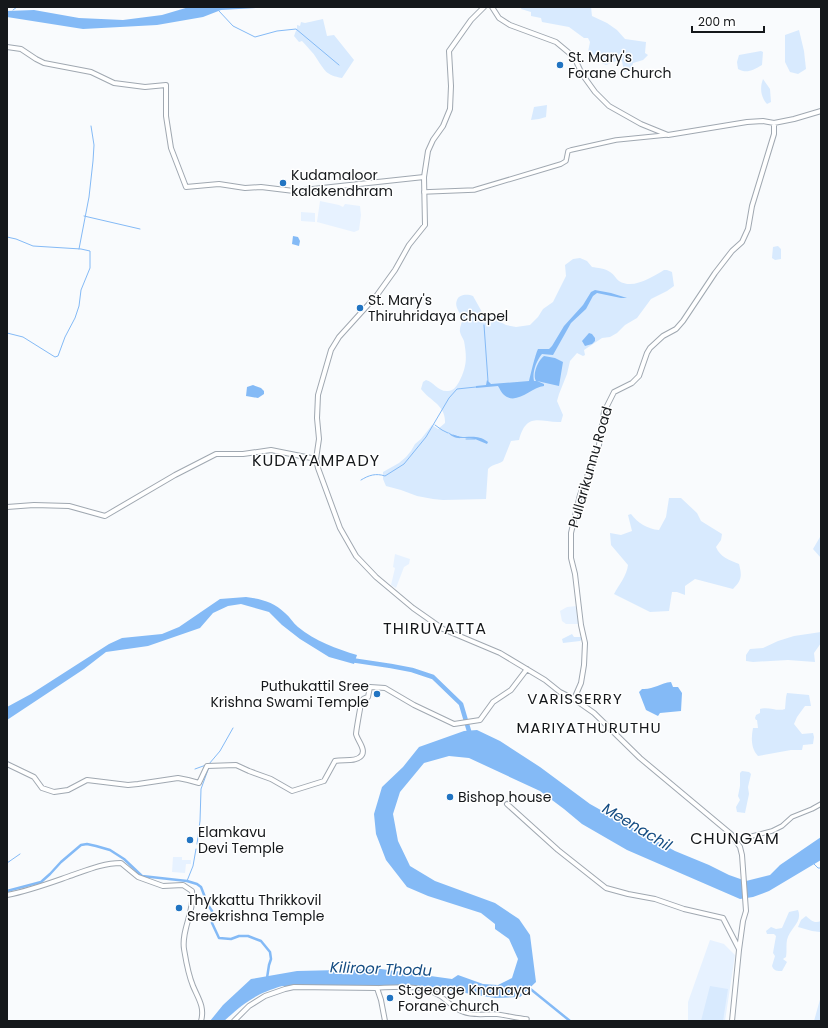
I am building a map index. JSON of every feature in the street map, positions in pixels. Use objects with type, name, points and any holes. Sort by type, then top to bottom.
[{"type":"main road","points":[[484,7],[471,20],[449,52],[451,86],[450,109],[443,126],[433,140],[428,151],[424,176],[426,220],[424,228],[409,245],[395,270],[377,295],[339,337],[331,350],[318,395],[318,439],[316,459],[318,468],[334,514],[356,556],[364,566],[410,605],[438,626],[452,634],[496,651],[545,680],[560,692],[574,699],[597,715],[640,758],[688,799],[718,822],[736,840],[742,855],[746,910],[739,950],[732,1021]]},
{"type":"main road","points":[[492,7],[499,18],[510,25],[556,42],[568,52],[575,59],[582,74],[595,92],[609,106],[641,124],[668,135],[747,122],[763,121],[774,123],[821,111]]},
{"type":"main road","points":[[7,47],[21,49],[44,63],[91,72],[114,83],[146,87],[166,86],[166,116],[169,142],[186,187],[219,184],[245,188],[260,187],[294,191],[424,176]]},
{"type":"main road","name":"Pullarikunnu Road","points":[[574,699],[581,683],[585,643],[581,625],[575,574],[571,558],[571,533],[580,495],[599,445],[604,412],[614,392],[632,383],[638,376],[650,348],[663,336],[676,329],[683,321],[725,260],[742,242],[748,229],[752,206],[774,134],[774,123]]},
{"type":"main road","points":[[7,507],[34,505],[69,506],[105,516],[175,475],[216,454],[243,454],[271,450],[316,459]]},
{"type":"main road","points":[[7,764],[34,777],[42,788],[54,792],[68,790],[87,780],[128,785],[178,778],[199,783],[209,766],[236,765],[270,779],[292,791],[324,781],[336,761],[361,756],[363,753],[361,742],[356,732],[360,704],[363,699],[368,697],[370,687],[385,688],[414,705],[454,724],[480,720],[493,702],[511,690],[527,669]]},
{"type":"main road","points":[[507,804],[558,850],[606,888],[655,899],[684,909],[723,918],[739,950]]},
{"type":"main road","points":[[7,895],[31,889],[88,869],[114,863],[121,863],[138,877],[163,886],[183,885],[188,888],[192,891],[192,900],[184,937],[184,947],[191,980],[202,1006],[201,1021]]},
{"type":"main road","points":[[234,1021],[249,1006],[265,996],[294,987],[377,988],[385,1021]]},
{"type":"street","points":[[424,192],[474,190],[561,164],[566,161],[568,151],[571,150],[616,140],[668,135]]},
{"type":"street","points":[[736,840],[772,831],[782,826],[792,817],[821,804]]},
{"type":"street","points":[[732,936],[741,936]]},
{"type":"street","points":[[377,988],[403,986],[417,988],[432,992],[442,997],[461,1012],[467,1014],[494,1014],[527,1019]]},
{"type":"shaded area","points":[[522,7],[591,7],[592,16],[607,23],[617,30],[625,39],[646,42],[645,53],[648,55],[643,60],[633,63],[631,71],[624,72],[622,61],[616,61],[606,65],[602,63],[602,59],[588,52],[590,42],[588,38],[584,38],[569,27],[542,22],[541,18],[531,16],[531,12],[521,9]]},
{"type":"shaded area","points":[[323,19],[327,36],[334,35],[354,60],[342,78],[326,72],[302,41],[299,42],[294,36],[297,25],[300,26],[301,22],[305,23]]},
{"type":"shaded area","points":[[799,30],[804,51],[806,69],[798,74],[790,72],[785,62],[785,35]]},
{"type":"shaded area","points":[[761,51],[763,52],[762,65],[753,70],[747,71],[738,69],[737,62],[739,55]]},
{"type":"shaded area","points":[[763,79],[770,89],[771,102],[767,104],[761,92]]},
{"type":"shaded area","points":[[547,105],[546,117],[531,120],[534,107]]},
{"type":"shaded area","points":[[320,201],[343,207],[345,204],[360,206],[361,215],[359,230],[354,232],[317,222]]},
{"type":"shaded area","points":[[301,212],[315,213],[315,222],[301,221]]},
{"type":"shaded area","points":[[778,246],[781,249],[781,259],[775,260],[772,258],[773,247]]},
{"type":"shaded area","points":[[580,258],[587,261],[592,267],[601,268],[608,271],[619,281],[630,284],[642,282],[664,270],[667,270],[672,272],[674,286],[651,299],[637,318],[625,325],[617,333],[610,337],[602,338],[584,350],[585,355],[583,356],[577,353],[570,361],[557,401],[563,415],[561,422],[535,420],[526,425],[519,440],[511,441],[503,461],[488,469],[486,499],[433,499],[417,496],[386,486],[383,479],[383,472],[399,463],[406,457],[415,444],[432,425],[438,429],[445,423],[445,417],[440,407],[421,389],[423,382],[426,380],[441,390],[450,391],[456,387],[462,376],[465,366],[466,352],[464,341],[460,332],[462,318],[456,305],[458,298],[464,295],[473,296],[482,312],[506,325],[516,327],[530,325],[543,309],[553,302],[566,276],[565,265],[573,259]]},
{"type":"shaded area","points":[[669,498],[681,498],[697,513],[701,521],[722,534],[721,540],[716,547],[722,556],[739,564],[741,572],[740,578],[733,589],[695,579],[685,586],[685,595],[672,592],[669,611],[650,612],[614,594],[628,565],[611,545],[610,533],[621,535],[632,531],[628,515],[631,514],[643,525],[659,530],[666,517]]},
{"type":"shaded area","points":[[821,537],[821,558],[813,549]]},
{"type":"shaded area","points":[[395,554],[410,559],[409,564],[404,567],[396,588],[391,585],[395,568],[393,567]]},
{"type":"shaded area","points":[[577,606],[579,624],[566,624],[562,621],[560,611],[567,607]]},
{"type":"shaded area","points":[[821,632],[821,643],[814,653],[815,662],[788,660],[746,661],[746,655],[750,649],[763,648],[794,636]]},
{"type":"shaded area","points":[[572,634],[574,637],[582,637],[582,639],[580,641],[563,643],[562,639]]},
{"type":"shaded area","points":[[787,693],[809,695],[811,706],[805,706],[794,724],[802,734],[813,733],[813,744],[803,745],[802,750],[791,750],[758,756],[754,750],[752,739],[753,728],[758,728],[757,720],[755,718],[756,715],[760,713],[760,709],[763,708],[779,710],[785,709]]},
{"type":"shaded area","points":[[742,771],[749,772],[751,774],[748,787],[740,786],[740,773]]},
{"type":"shaded area","points":[[740,786],[748,787],[749,794],[745,813],[737,812],[736,807],[740,800],[738,796]]},
{"type":"shaded area","points":[[173,857],[182,857],[182,860],[191,860],[191,864],[186,864],[185,873],[172,872]]},
{"type":"shaded area","points":[[798,910],[798,922],[787,940],[786,957],[783,959],[787,962],[782,971],[776,970],[772,966],[775,956],[773,953],[776,936],[774,934],[767,934],[766,931],[771,927],[776,929],[782,928],[789,912]]},
{"type":"shaded area","points":[[806,916],[814,922],[821,921],[820,932],[798,927],[801,920]]},
{"type":"shaded area","points":[[710,940],[724,944],[735,955],[725,1021],[688,1021],[688,1002]]},
{"type":"shaded area","points":[[710,986],[728,989],[723,1021],[701,1021]]},
{"type":"shaded area","points":[[821,996],[821,1021],[814,1021]]},
{"type":"water","points":[[189,7],[271,7],[221,10],[203,17],[157,25],[83,29],[7,17],[7,11],[34,10],[79,18],[123,20],[162,15]]},
{"type":"water","points":[[293,236],[298,237],[300,241],[299,246],[292,244]]},
{"type":"water","points":[[595,290],[627,298],[597,293],[593,296],[586,309],[571,323],[553,355],[542,354],[535,367],[534,381],[536,381],[536,368],[542,358],[544,356],[555,358],[563,362],[559,386],[537,381],[544,384],[544,386],[513,398],[503,394],[498,386],[476,388],[476,386],[486,385],[487,380],[491,384],[529,381],[538,349],[549,349],[552,346],[564,326],[583,305],[591,292]]},
{"type":"water","points":[[589,333],[595,338],[595,341],[592,344],[585,346],[582,341]]},
{"type":"water","points":[[253,385],[261,388],[264,391],[264,394],[258,398],[246,396],[247,387]]},
{"type":"water","points":[[448,432],[452,435],[461,437],[476,437],[484,439],[488,442],[487,444],[475,439],[456,438],[450,435]]},
{"type":"water","points":[[246,597],[262,600],[272,604],[281,609],[298,627],[305,632],[334,647],[357,655],[354,664],[329,657],[300,639],[282,625],[269,612],[241,604],[228,606],[213,613],[200,628],[148,646],[106,652],[84,669],[7,720],[7,707],[31,694],[109,644],[122,638],[162,634],[179,627],[220,599]]},
{"type":"water","points":[[671,682],[673,687],[678,687],[682,693],[681,711],[660,713],[658,716],[646,710],[639,692],[642,689]]},
{"type":"water","name":"Kiliroor Thodu","points":[[477,730],[500,741],[540,767],[590,804],[675,851],[729,875],[746,881],[770,875],[780,865],[821,837],[821,860],[769,891],[753,897],[740,899],[627,850],[582,824],[540,791],[469,758],[449,756],[424,763],[400,792],[393,814],[398,841],[410,866],[435,881],[495,903],[519,919],[530,935],[536,982],[520,997],[495,998],[424,986],[282,986],[264,992],[250,1000],[224,1021],[210,1021],[223,1005],[251,979],[297,971],[381,969],[452,979],[458,975],[483,984],[498,985],[512,978],[518,959],[509,939],[495,929],[495,924],[481,913],[428,896],[407,887],[386,860],[376,834],[374,814],[382,787],[403,767],[419,747],[464,731]]},
{"type":"waterway","points":[[13,10],[17,7]]},
{"type":"waterway","points":[[219,11],[233,26],[255,37],[277,31],[296,29],[339,65]]},
{"type":"waterway","points":[[79,249],[89,197],[93,161],[94,145],[91,126]]},
{"type":"waterway","points":[[84,216],[140,229]]},
{"type":"waterway","points":[[7,237],[33,246],[81,249],[90,251],[90,268],[81,290],[79,306],[58,356],[55,357],[23,337],[7,333]]},
{"type":"waterway","points":[[484,325],[488,381]]},
{"type":"waterway","points":[[361,480],[373,475],[385,476],[404,464],[426,437],[449,398],[457,389],[476,387]]},
{"type":"waterway","points":[[435,425],[448,433]]},
{"type":"waterway","points":[[453,435],[459,437]]},
{"type":"waterway","points":[[466,439],[475,439]]},
{"type":"waterway","points":[[351,660],[412,670],[433,677],[461,704],[469,731],[469,736]]},
{"type":"waterway","points":[[209,764],[220,751],[233,728]]},
{"type":"waterway","points":[[195,769],[206,765]]},
{"type":"waterway","points":[[197,844],[200,821],[201,789],[209,767]]},
{"type":"waterway","points":[[7,891],[41,882],[81,845],[87,844],[110,850],[124,859],[142,876],[187,881],[201,887],[212,911],[212,923],[219,938],[231,939],[239,936],[248,936],[261,941],[270,952],[271,959],[267,978]]},
{"type":"waterway","points":[[187,881],[193,866],[196,849]]},
{"type":"waterway","points":[[7,863],[20,854]]},
{"type":"waterway","points":[[814,864],[818,868],[821,868]]},
{"type":"waterway","points":[[528,987],[570,1021]]},
{"type":"place","name":"St. Mary's Forane Church","points":[[560,65]]},
{"type":"place","name":"Kudamaloor kalakendhram","points":[[283,183]]},
{"type":"place","name":"St. Mary's Thiruhridaya chapel","points":[[360,308]]},
{"type":"place","name":"Puthukattil Sree Krishna Swami Temple","points":[[377,694]]},
{"type":"place","name":"Bishop house","points":[[450,797]]},
{"type":"place","name":"Elamkavu Devi Temple","points":[[190,840]]},
{"type":"place","name":"Thykkattu Thrikkovil Sreekrishna Temple","points":[[179,908]]},
{"type":"place","name":"St.george Knanaya Forane church","points":[[390,998]]},
{"type":"district","name":"KUDAYAMPADY","points":[[316,460]]},
{"type":"district","name":"THIRUVATTA","points":[[435,628]]},
{"type":"district","name":"VARISSERRY","points":[[575,699]]},
{"type":"district","name":"MARIYATHURUTHU","points":[[589,728]]},
{"type":"district","name":"CHUNGAM","points":[[735,838]]},
{"type":"water label","name":"Meenachil","points":[[637,827]]}]
